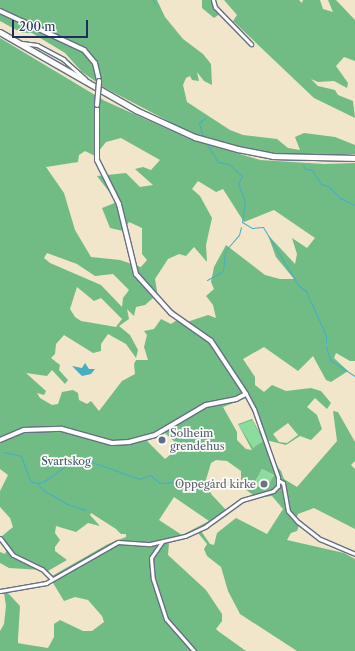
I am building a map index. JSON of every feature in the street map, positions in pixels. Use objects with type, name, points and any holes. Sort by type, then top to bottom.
[{"type":"highway","points":[[0,33],[12,38],[90,84],[165,124],[225,146],[295,158],[355,159]]},
{"type":"highway","points":[[0,33],[135,112],[194,139],[249,154],[283,159],[355,159]]},
{"type":"main road","points":[[0,10],[84,50],[95,63],[99,81],[97,105],[97,160],[119,204],[136,274],[171,313],[211,340],[246,394],[236,399],[206,405],[155,435],[129,442],[112,443],[62,429],[24,430],[0,440]]},
{"type":"street","points":[[213,0],[215,7],[251,44]]},
{"type":"street","points":[[12,38],[28,45],[37,45],[63,59],[90,84]]},
{"type":"street","points":[[0,591],[40,585],[114,543],[126,541],[148,544],[162,542],[198,531],[245,498],[271,492],[278,486],[278,480],[254,409],[246,394]]},
{"type":"street","points":[[278,480],[283,482],[288,511],[298,522],[320,539],[355,554]]},
{"type":"street","points":[[0,538],[13,555],[42,568],[52,579]]},
{"type":"street","points":[[162,542],[151,558],[154,579],[166,618],[194,651]]},
{"type":"green space","points":[[0,0],[157,0],[165,17],[183,39],[203,54],[211,64],[212,85],[204,81],[197,72],[199,81],[192,80],[190,76],[186,78],[183,85],[187,102],[230,130],[243,135],[277,139],[288,148],[300,150],[295,137],[304,133],[335,137],[355,145],[355,154],[324,156],[260,152],[195,135],[105,88],[82,72],[65,53],[32,33],[22,33],[0,21]]},
{"type":"green space","points":[[202,0],[214,0],[221,13],[214,18],[202,8]]},
{"type":"green space","points":[[224,0],[299,0],[302,3],[303,0],[320,0],[323,9],[333,12],[328,0],[336,0],[355,20],[355,61],[344,57],[336,66],[348,83],[347,88],[334,81],[318,82],[311,79],[318,86],[335,90],[338,95],[353,101],[355,118],[314,98],[233,21],[237,15]]},
{"type":"green space","name":"Svartskog","points":[[0,38],[105,101],[192,140],[260,160],[324,164],[355,163],[355,361],[350,361],[336,353],[334,358],[348,371],[331,382],[326,380],[313,356],[298,371],[264,347],[243,359],[255,377],[255,385],[264,392],[272,385],[286,391],[311,388],[321,391],[331,403],[327,409],[315,398],[307,407],[317,415],[322,429],[311,440],[300,436],[286,445],[266,440],[273,461],[281,471],[284,479],[297,487],[337,441],[333,411],[338,412],[355,442],[355,461],[351,465],[355,469],[355,529],[314,508],[298,514],[296,519],[300,522],[297,531],[291,533],[287,540],[344,553],[355,559],[355,651],[297,651],[240,614],[228,591],[221,567],[207,556],[204,549],[207,544],[198,533],[169,543],[168,555],[206,590],[222,614],[222,621],[216,629],[246,651],[0,651],[0,631],[4,624],[6,606],[4,593],[7,592],[20,606],[18,643],[48,648],[54,637],[54,624],[60,620],[83,631],[92,631],[104,622],[102,616],[88,600],[75,597],[64,601],[53,583],[41,570],[9,568],[0,563],[0,552],[5,554],[8,547],[2,536],[13,527],[10,518],[0,507],[0,491],[8,475],[0,469]],"holes":[[[121,138],[160,160],[151,170],[143,167],[135,169],[153,185],[140,187],[126,173],[97,176],[117,202],[102,208],[110,228],[123,231],[129,222],[142,228],[142,254],[147,260],[141,267],[120,260],[91,257],[75,230],[64,193],[46,167],[78,162],[79,155],[85,151],[95,156],[106,142]],[[198,181],[216,192],[223,189],[244,222],[274,210],[315,238],[307,248],[292,238],[297,254],[295,264],[268,235],[276,257],[294,279],[280,279],[265,275],[226,245],[214,267],[211,282],[214,289],[206,296],[213,305],[216,318],[208,315],[187,322],[158,297],[155,279],[168,259],[179,254],[186,256],[194,247],[207,262],[206,245],[212,218],[200,196],[192,189]],[[47,253],[77,264],[95,276],[113,274],[129,290],[123,298],[122,307],[101,285],[50,263],[44,258]],[[77,287],[94,301],[101,298],[122,319],[116,327],[81,321],[75,317],[70,309]],[[153,298],[177,320],[171,324],[161,319],[154,329],[144,331],[147,335],[144,347],[148,360],[136,360],[134,364],[135,374],[122,381],[99,411],[91,401],[87,404],[79,400],[78,393],[73,390],[62,392],[58,404],[52,405],[40,398],[37,393],[44,395],[46,391],[26,373],[47,376],[52,370],[65,384],[68,380],[59,370],[60,365],[51,358],[55,354],[56,344],[64,335],[93,353],[101,351],[101,344],[108,334],[126,344],[136,358],[138,350],[130,335],[119,326],[129,319],[127,309],[134,316],[136,307],[145,305]],[[246,398],[253,408],[260,433],[252,419],[238,424],[252,450],[246,449],[237,440],[237,432],[223,407]],[[252,420],[263,441],[253,448],[239,425]],[[288,423],[298,435],[287,443],[279,442],[273,434]],[[164,432],[180,447],[165,459],[147,441]],[[216,460],[227,461],[241,471],[241,486],[257,498],[272,496],[283,509],[267,534],[236,518],[217,533],[214,545],[210,544],[201,531],[227,511],[212,495],[205,483],[211,463]],[[262,469],[274,475],[265,490],[254,484]],[[174,497],[209,521],[182,535],[159,520]],[[91,513],[116,529],[121,534],[126,534],[126,537],[108,544],[52,576],[48,571],[67,560],[55,551],[55,547],[60,540],[55,533],[56,526],[76,532],[88,523],[100,526],[90,515]]]},
{"type":"green space","points":[[252,419],[263,441],[252,449],[239,425]]},
{"type":"green space","points":[[262,469],[274,475],[266,490],[254,484]]},
{"type":"water","points":[[85,363],[89,369],[95,369],[91,374],[82,376],[72,366],[82,368]]},
{"type":"waterway","points":[[153,0],[155,5]]},
{"type":"waterway","points":[[203,137],[199,123],[206,117]]},
{"type":"waterway","points":[[207,144],[218,162],[229,164],[242,176],[238,184],[245,201],[242,222],[252,228],[263,227],[298,285],[306,291],[326,336],[326,342]]},
{"type":"waterway","points":[[303,165],[305,169],[312,170],[321,184],[328,186],[340,198],[355,205]]},
{"type":"waterway","points":[[207,280],[223,271],[225,251],[239,235],[241,227]]},
{"type":"waterway","points":[[326,346],[330,360],[355,376],[355,379]]},
{"type":"waterway","points":[[4,452],[21,456],[30,481],[37,483],[43,482],[76,459],[86,460],[140,479],[150,475],[160,483],[188,481],[204,487]]},
{"type":"waterway","points":[[37,483],[43,490],[67,504],[86,510]]},
{"type":"place","name":"Solheim grendehus","points":[[162,440]]},
{"type":"place","name":"Oppegård kirke","points":[[264,484]]}]
